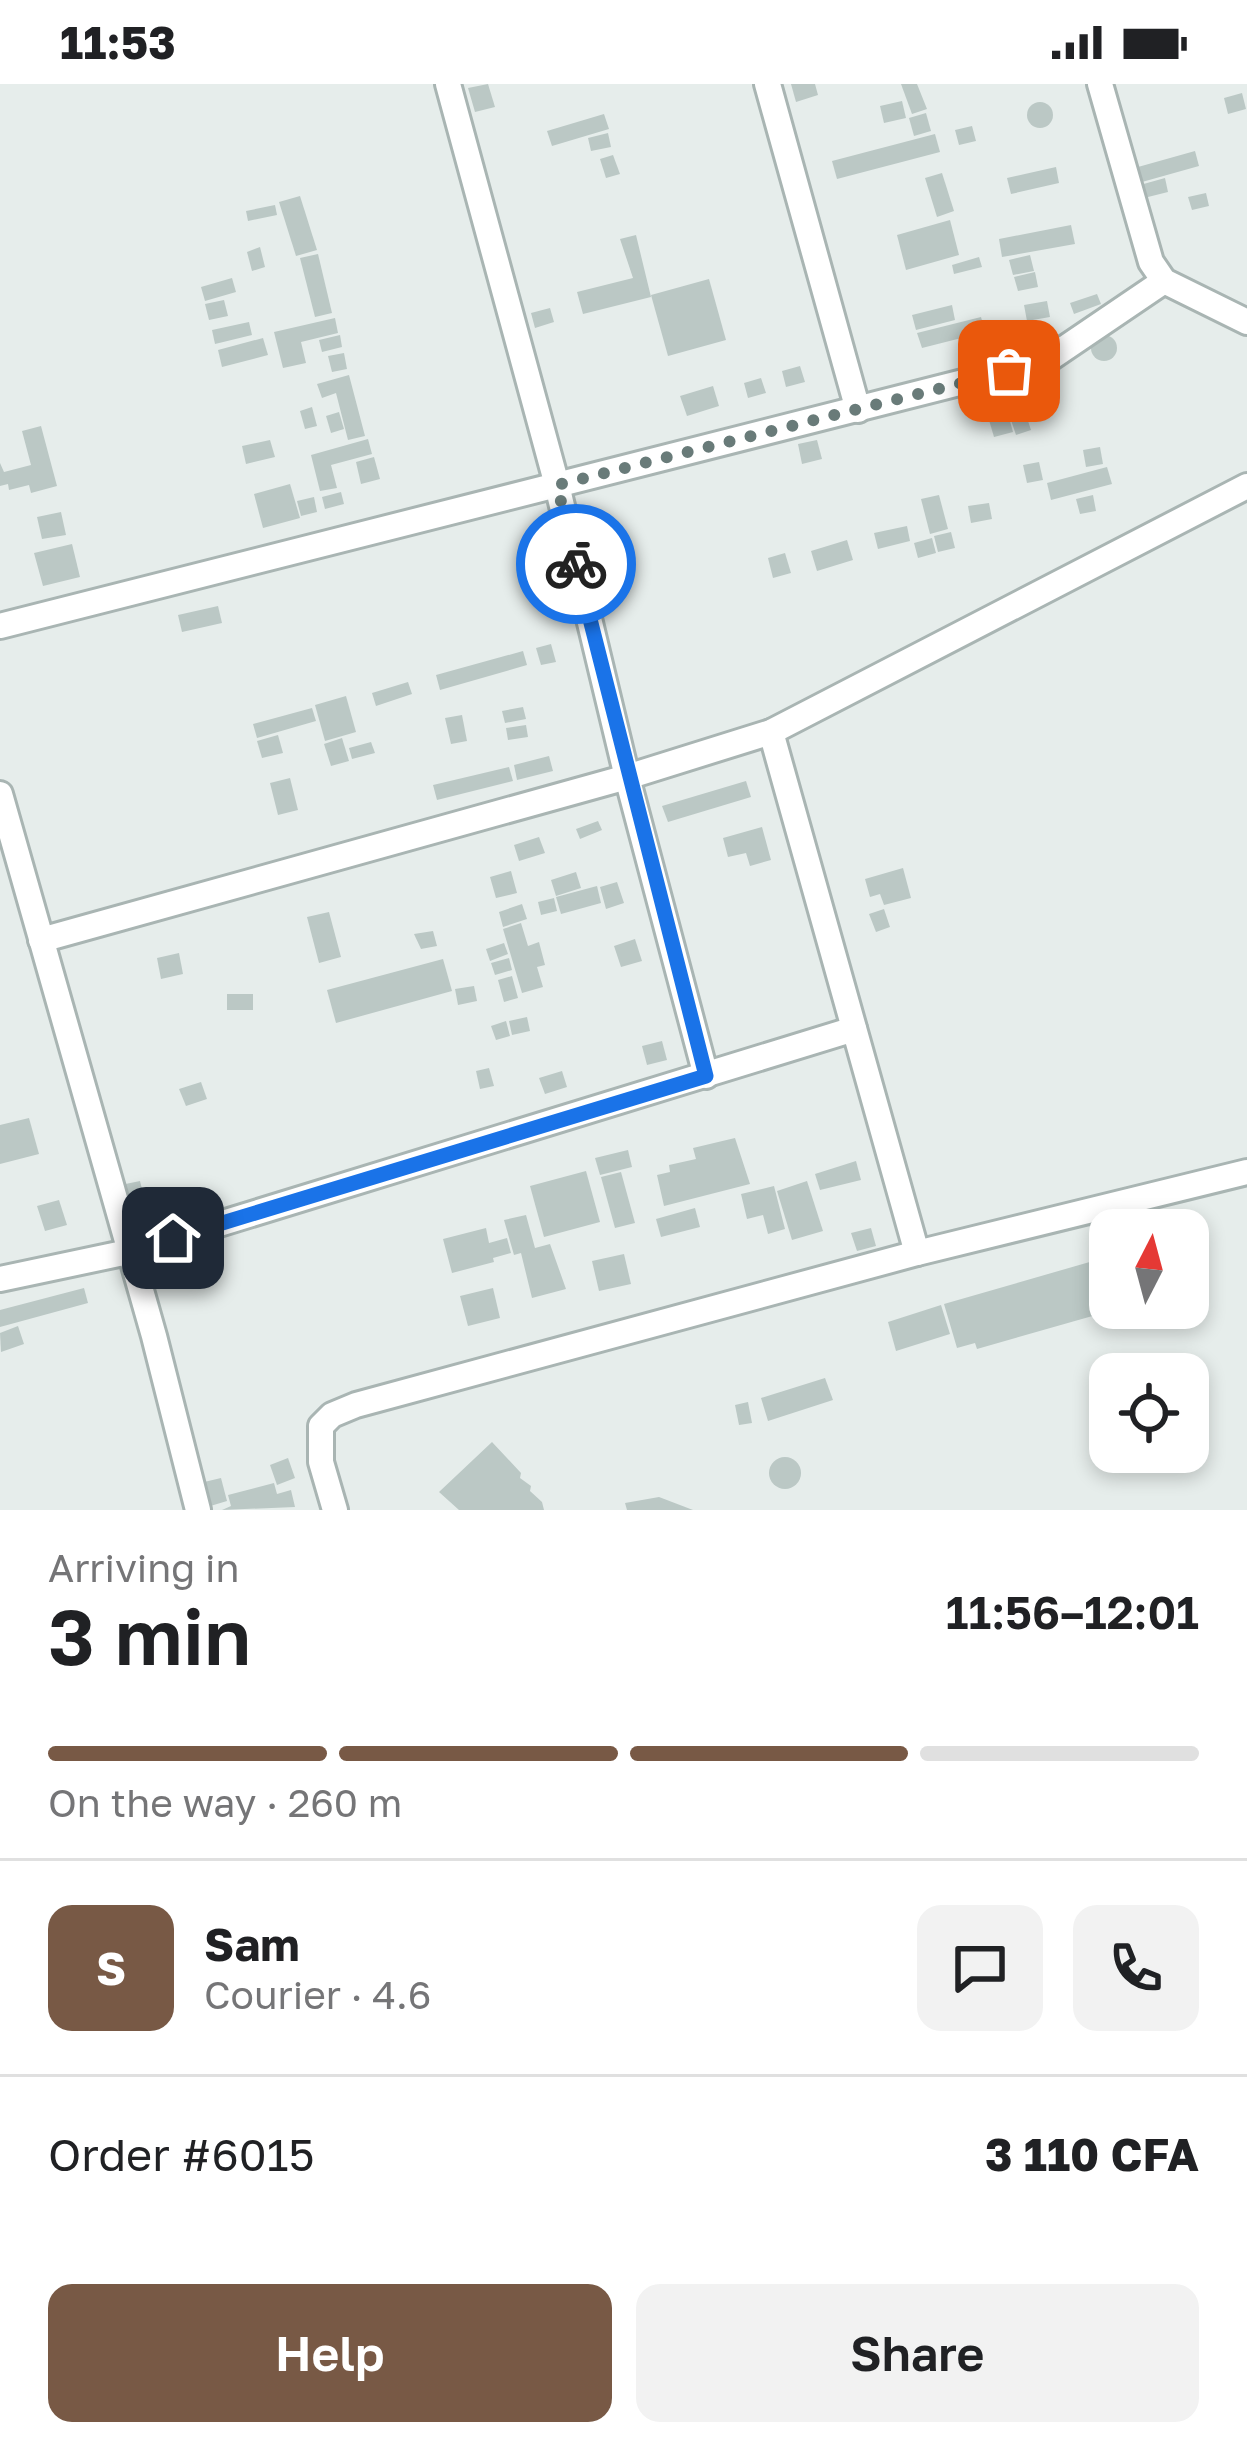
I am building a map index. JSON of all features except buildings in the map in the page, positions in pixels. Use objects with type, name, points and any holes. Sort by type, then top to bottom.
[{"type":"street","points":[[448,84],[557,485],[706,1076]]},
{"type":"street","points":[[767,84],[858,410]]},
{"type":"street","points":[[1100,84],[1151,262],[1164,281],[1247,322]]},
{"type":"street","points":[[0,626],[1046,361],[1164,281]]},
{"type":"street","points":[[41,940],[627,777],[771,732],[1247,486]]},
{"type":"street","points":[[771,732],[917,1252]]},
{"type":"street","points":[[0,794],[154,1336],[198,1510]]},
{"type":"street","points":[[0,1279],[128,1252],[854,1029]]},
{"type":"street","points":[[335,1510],[319,1441],[321,1426],[344,1410],[917,1252],[1247,1172]]},
{"type":"way so far","points":[[576,564],[557,485],[1009,371]]},
{"type":"route","points":[[173,1238],[706,1076],[576,564]]}]
